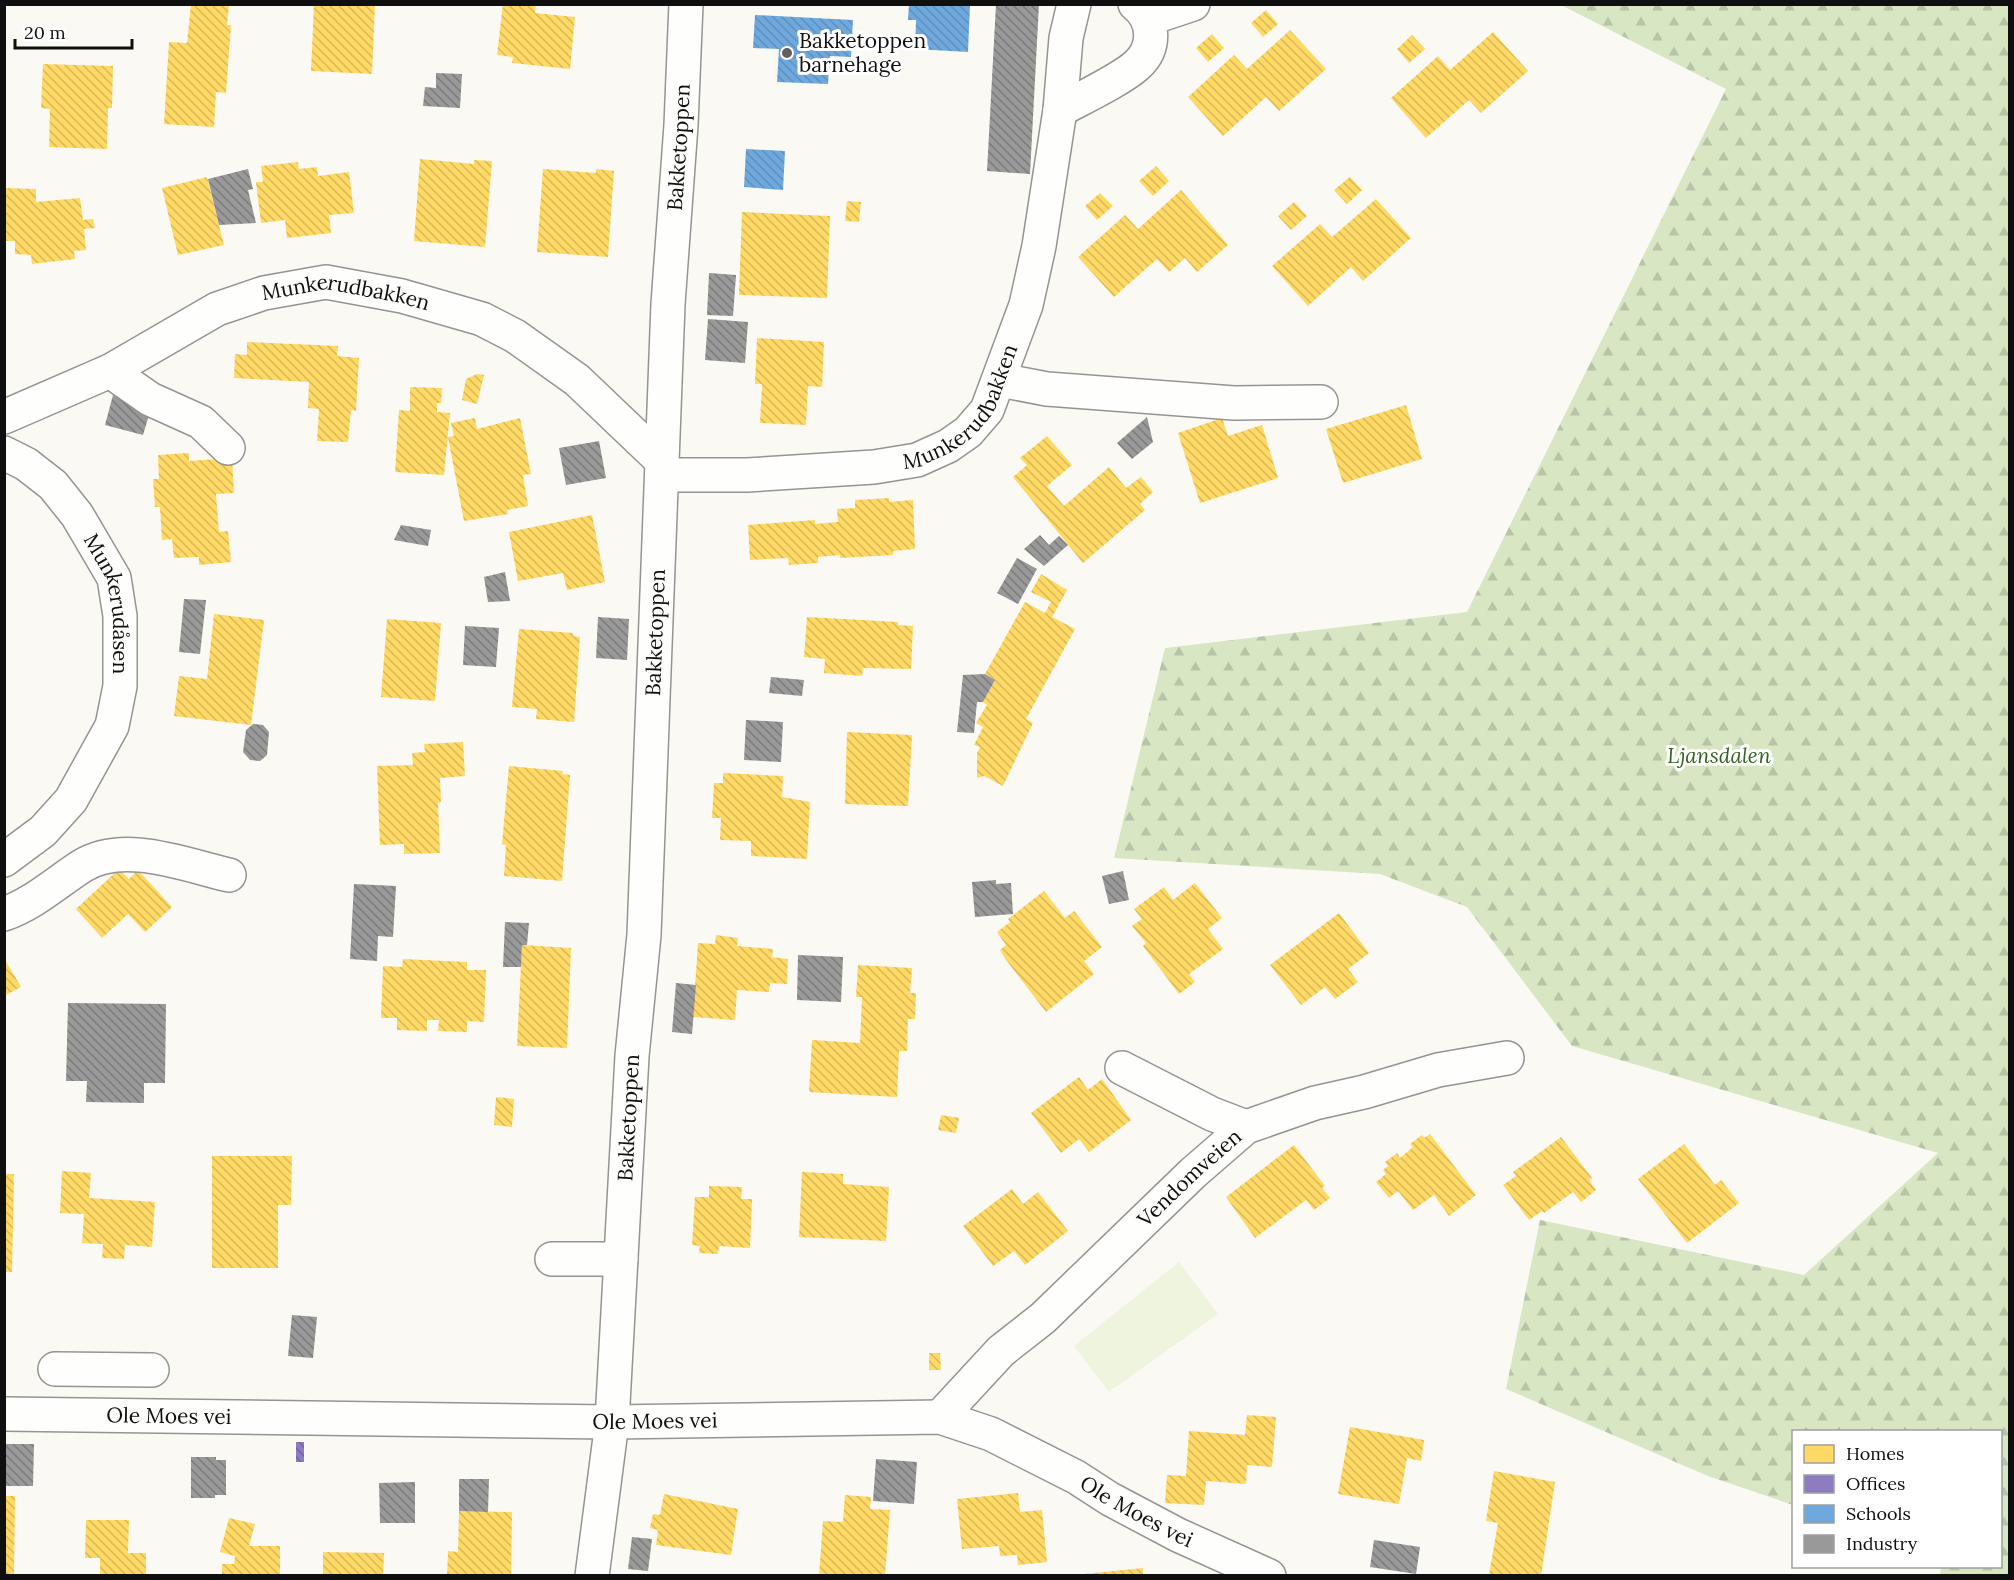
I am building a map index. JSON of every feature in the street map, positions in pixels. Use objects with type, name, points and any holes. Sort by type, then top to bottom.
[{"type":"street","name":"Bakketoppen","points":[[592,1575],[612,1422],[632,1056],[644,935],[663,677],[662,468],[686,4]]},
{"type":"street","name":"Munkerudbakken","points":[[4,417],[110,372],[217,309],[264,293],[326,282],[366,288],[482,319],[515,336],[577,380],[662,468],[747,475],[851,468],[917,460],[948,446],[968,432],[987,410],[1000,380],[1028,295],[1039,246],[1060,110],[1066,38],[1074,4]]},
{"type":"street","points":[[1060,110],[1137,66],[1148,53],[1152,35],[1142,12],[1193,4]]},
{"type":"street","points":[[110,372],[150,399],[201,422],[228,448]]},
{"type":"street","points":[[1000,380],[1047,389],[1234,403],[1321,402]]},
{"type":"street","name":"Munkerudåsen","points":[[4,453],[26,465],[53,486],[77,515],[114,578],[120,616],[120,686],[112,726],[71,800],[43,831],[4,860]]},
{"type":"street","points":[[4,914],[26,904],[85,864],[104,856],[120,854],[145,857],[229,875]]},
{"type":"street","name":"Vendomveien","points":[[940,1417],[1001,1351],[1043,1318],[1193,1173],[1246,1127],[1315,1103],[1364,1092],[1438,1070],[1507,1058]]},
{"type":"street","points":[[1122,1068],[1212,1114],[1246,1127]]},
{"type":"street","points":[[552,1258],[621,1258]]},
{"type":"street","points":[[55,1369],[152,1370]]},
{"type":"street","name":"Ole Moes vei","points":[[4,1414],[612,1422],[940,1417],[991,1434],[1076,1477],[1110,1499],[1178,1535],[1269,1575]]},
{"type":"green space","name":"Ljansdalen","points":[[1561,5],[2009,5],[2009,1575],[1940,1575],[1941,1568],[2002,1568],[2002,1430],[1792,1430],[1792,1505],[1708,1476],[1506,1389],[1540,1220],[1804,1275],[1938,1153],[1572,1046],[1467,907],[1380,874],[1114,858],[1165,648],[1467,612],[1726,89]]},
{"type":"green space","points":[[1179,1262],[1218,1314],[1109,1392],[1074,1346]]},
{"type":"building: Homes","points":[[191,4],[229,5],[227,25],[231,25],[226,93],[216,92],[214,127],[164,124],[169,42],[187,43]]},
{"type":"building: Homes","points":[[314,4],[375,4],[372,74],[311,71]]},
{"type":"building: Homes","points":[[503,4],[536,4],[535,13],[575,17],[570,69],[512,63],[513,57],[497,55]]},
{"type":"building: Homes","points":[[1266,10],[1278,24],[1263,37],[1251,23]]},
{"type":"building: Homes","points":[[1290,30],[1326,69],[1279,111],[1266,97],[1223,136],[1188,97],[1234,55],[1247,69]]},
{"type":"building: Homes","points":[[1493,32],[1528,71],[1481,113],[1469,100],[1426,138],[1391,98],[1438,56],[1450,70]]},
{"type":"building: Homes","points":[[1212,34],[1224,48],[1208,62],[1196,48]]},
{"type":"building: Homes","points":[[1412,35],[1425,49],[1409,63],[1397,49]]},
{"type":"building: Homes","points":[[43,64],[113,66],[112,108],[108,108],[107,149],[49,147],[50,109],[41,108]]},
{"type":"building: Homes","points":[[420,159],[474,164],[474,160],[492,161],[485,247],[414,241]]},
{"type":"building: Homes","points":[[298,162],[299,169],[317,167],[318,176],[349,172],[354,213],[329,215],[331,233],[287,238],[285,220],[261,223],[256,182],[263,182],[261,166]]},
{"type":"building: Homes","points":[[1156,166],[1169,181],[1153,196],[1139,181]]},
{"type":"building: Homes","points":[[543,169],[596,173],[596,169],[614,171],[608,257],[537,252]]},
{"type":"building: Homes","points":[[207,177],[224,245],[178,255],[162,188]]},
{"type":"building: Homes","points":[[1350,177],[1362,190],[1347,204],[1334,190]]},
{"type":"building: Homes","points":[[4,188],[36,189],[36,202],[80,198],[83,220],[93,219],[95,228],[84,229],[86,250],[74,251],[75,259],[32,264],[31,255],[15,254],[15,241],[4,241]]},
{"type":"building: Homes","points":[[1181,190],[1228,245],[1197,272],[1185,258],[1169,272],[1157,259],[1114,297],[1078,257],[1125,215],[1138,229]]},
{"type":"building: Homes","points":[[1100,193],[1113,206],[1097,220],[1085,206]]},
{"type":"building: Homes","points":[[1376,199],[1411,238],[1363,281],[1351,267],[1308,306],[1272,266],[1320,224],[1332,237]]},
{"type":"building: Homes","points":[[847,201],[861,202],[859,222],[845,221]]},
{"type":"building: Homes","points":[[1294,202],[1307,216],[1291,230],[1278,216]]},
{"type":"building: Homes","points":[[742,212],[830,216],[827,298],[739,295]]},
{"type":"building: Homes","points":[[757,338],[824,342],[822,387],[808,386],[806,425],[760,423],[762,384],[755,384]]},
{"type":"building: Homes","points":[[247,342],[338,346],[337,356],[359,358],[356,411],[351,410],[348,442],[317,441],[319,409],[308,408],[309,382],[234,378],[235,354],[247,355]]},
{"type":"building: Homes","points":[[477,374],[484,375],[477,404],[462,400],[466,379]]},
{"type":"building: Homes","points":[[410,387],[442,388],[441,403],[437,403],[437,412],[450,413],[444,475],[395,472],[399,410],[410,411]]},
{"type":"building: Homes","points":[[1406,405],[1422,459],[1343,483],[1326,429]]},
{"type":"building: Homes","points":[[475,418],[477,429],[520,418],[531,474],[523,475],[528,506],[507,510],[508,514],[464,521],[448,437],[454,436],[451,423]]},
{"type":"building: Homes","points":[[1222,418],[1228,436],[1262,425],[1278,478],[1200,503],[1178,433]]},
{"type":"building: Homes","points":[[1047,436],[1072,465],[1047,486],[1064,506],[1109,467],[1126,488],[1141,477],[1153,492],[1140,504],[1145,510],[1083,563],[1013,477],[1027,465],[1020,458]]},
{"type":"building: Homes","points":[[189,453],[189,461],[232,458],[234,493],[216,494],[219,532],[228,531],[231,562],[199,565],[199,557],[174,558],[172,539],[162,540],[160,507],[155,507],[153,479],[159,479],[158,455]]},
{"type":"building: Homes","points":[[889,498],[889,502],[913,500],[915,549],[893,551],[893,555],[818,557],[818,563],[789,565],[788,558],[750,560],[748,525],[815,520],[815,524],[838,522],[837,509],[855,508],[855,500]]},
{"type":"building: Homes","points":[[592,515],[605,582],[567,590],[563,573],[518,581],[509,532]]},
{"type":"building: Homes","points":[[1041,574],[1067,590],[1052,617],[1075,629],[1026,719],[1033,723],[1003,786],[984,776],[977,778],[977,753],[980,747],[974,745],[983,727],[976,723],[987,705],[983,702],[995,680],[985,674],[1025,602],[1045,613],[1051,602],[1031,592]]},
{"type":"building: Homes","points":[[214,614],[264,620],[251,725],[174,716],[179,676],[207,679]]},
{"type":"building: Homes","points":[[807,617],[898,622],[898,625],[913,626],[911,669],[863,668],[862,676],[824,673],[825,659],[804,657]]},
{"type":"building: Homes","points":[[387,619],[441,623],[435,701],[381,697]]},
{"type":"building: Homes","points":[[519,629],[573,633],[573,636],[580,637],[574,722],[536,719],[537,709],[512,707]]},
{"type":"building: Homes","points":[[847,732],[912,735],[908,806],[845,804]]},
{"type":"building: Homes","points":[[463,742],[465,776],[440,778],[441,802],[438,803],[440,853],[404,854],[404,844],[380,845],[377,766],[413,765],[412,753],[425,752],[424,744]]},
{"type":"building: Homes","points":[[509,766],[563,771],[562,774],[570,775],[562,881],[504,876],[506,845],[502,844]]},
{"type":"building: Homes","points":[[723,773],[783,776],[782,797],[810,802],[807,859],[751,856],[751,841],[720,840],[721,818],[712,818],[714,783],[723,783]]},
{"type":"building: Homes","points":[[119,869],[129,879],[138,870],[172,907],[145,932],[128,914],[102,938],[76,909]]},
{"type":"building: Homes","points":[[1195,883],[1222,918],[1208,929],[1223,949],[1189,974],[1195,982],[1179,994],[1143,946],[1146,943],[1132,926],[1142,919],[1134,909],[1164,887],[1173,900]]},
{"type":"building: Homes","points":[[1044,891],[1065,918],[1074,911],[1102,947],[1084,961],[1094,974],[1046,1012],[1006,960],[1000,950],[1006,945],[997,932],[1010,922],[1008,919]]},
{"type":"building: Homes","points":[[1339,913],[1369,953],[1348,969],[1358,982],[1335,999],[1325,987],[1301,1005],[1270,965]]},
{"type":"building: Homes","points":[[716,935],[738,938],[737,946],[773,949],[772,957],[788,959],[787,984],[770,983],[769,992],[737,990],[735,1020],[693,1017],[698,943],[715,944]]},
{"type":"building: Homes","points":[[522,945],[571,948],[567,1048],[517,1046]]},
{"type":"building: Homes","points":[[4,958],[21,987],[4,996]]},
{"type":"building: Homes","points":[[403,959],[467,962],[467,970],[486,970],[484,1022],[467,1021],[467,1032],[438,1031],[439,1020],[427,1020],[427,1031],[397,1030],[397,1018],[381,1018],[383,966],[402,967]]},
{"type":"building: Homes","points":[[858,965],[912,968],[910,993],[916,993],[915,1019],[908,1019],[907,1051],[899,1051],[897,1097],[809,1092],[812,1040],[860,1043],[862,997],[856,997]]},
{"type":"building: Homes","points":[[1079,1077],[1088,1090],[1102,1079],[1131,1120],[1089,1152],[1079,1139],[1061,1153],[1031,1113]]},
{"type":"building: Homes","points":[[496,1097],[514,1099],[512,1127],[494,1125]]},
{"type":"building: Homes","points":[[941,1115],[959,1118],[956,1133],[938,1130]]},
{"type":"building: Homes","points":[[1430,1134],[1476,1195],[1449,1216],[1434,1195],[1413,1210],[1398,1191],[1389,1198],[1376,1182],[1386,1174],[1383,1170],[1388,1166],[1385,1162],[1397,1153],[1400,1158],[1413,1147],[1410,1144],[1422,1135],[1424,1138]]},
{"type":"building: Homes","points":[[1561,1137],[1592,1178],[1589,1180],[1596,1190],[1581,1202],[1573,1192],[1544,1213],[1542,1211],[1529,1220],[1503,1185],[1516,1176],[1513,1172]]},
{"type":"building: Homes","points":[[1684,1144],[1715,1185],[1721,1180],[1739,1203],[1687,1243],[1638,1179]]},
{"type":"building: Homes","points":[[1294,1145],[1325,1186],[1322,1188],[1330,1198],[1314,1210],[1306,1200],[1255,1238],[1226,1197]]},
{"type":"building: Homes","points":[[212,1156],[292,1156],[291,1205],[278,1205],[278,1268],[212,1268]]},
{"type":"building: Homes","points":[[62,1171],[91,1173],[89,1198],[155,1202],[152,1247],[125,1245],[124,1259],[102,1258],[103,1244],[82,1243],[84,1214],[60,1213]]},
{"type":"building: Homes","points":[[802,1172],[843,1174],[843,1184],[889,1187],[886,1241],[799,1237]]},
{"type":"building: Homes","points":[[4,1174],[14,1174],[12,1272],[4,1272]]},
{"type":"building: Homes","points":[[709,1186],[742,1187],[741,1199],[752,1199],[750,1248],[719,1246],[718,1254],[699,1253],[700,1246],[692,1245],[695,1197],[709,1197]]},
{"type":"building: Homes","points":[[1012,1189],[1023,1204],[1038,1192],[1068,1231],[1025,1265],[1014,1251],[993,1266],[963,1226]]},
{"type":"building: Homes","points":[[929,1353],[940,1353],[941,1370],[929,1370]]},
{"type":"building: Homes","points":[[1247,1415],[1276,1417],[1272,1467],[1247,1465],[1246,1484],[1206,1481],[1204,1505],[1165,1503],[1167,1475],[1186,1476],[1189,1431],[1245,1435]]},
{"type":"building: Homes","points":[[1350,1427],[1424,1440],[1421,1461],[1407,1458],[1399,1504],[1338,1494]]},
{"type":"building: Homes","points":[[1494,1471],[1555,1482],[1541,1576],[1489,1575],[1498,1523],[1486,1521]]},
{"type":"building: Homes","points":[[1018,1493],[1020,1512],[1042,1510],[1047,1562],[1018,1565],[1017,1555],[1000,1556],[999,1546],[962,1549],[957,1499]]},
{"type":"building: Homes","points":[[664,1494],[738,1509],[731,1555],[656,1545],[658,1530],[650,1528],[653,1514],[660,1515]]},
{"type":"building: Homes","points":[[845,1495],[871,1497],[870,1509],[890,1510],[885,1576],[819,1576],[823,1521],[843,1522]]},
{"type":"building: Homes","points":[[4,1496],[15,1496],[14,1576],[4,1576]]},
{"type":"building: Homes","points":[[459,1511],[512,1512],[511,1576],[447,1576],[448,1551],[458,1552]]},
{"type":"building: Homes","points":[[229,1518],[255,1524],[249,1546],[280,1546],[280,1576],[222,1576],[222,1564],[234,1564],[235,1556],[220,1552]]},
{"type":"building: Homes","points":[[86,1520],[129,1520],[128,1553],[146,1553],[146,1576],[100,1576],[100,1558],[85,1558]]},
{"type":"building: Homes","points":[[323,1552],[384,1553],[383,1576],[323,1576]]},
{"type":"building: Homes","points":[[1143,1568],[1143,1576],[1084,1576],[1084,1574]]},
{"type":"building: Offices","points":[[296,1442],[304,1442],[304,1462],[296,1462]]},
{"type":"building: Schools","points":[[909,4],[970,4],[968,52],[915,49],[916,20],[908,20]]},
{"type":"building: Schools","points":[[755,15],[853,20],[851,57],[830,56],[828,84],[777,82],[779,49],[753,48]]},
{"type":"building: Schools","points":[[746,149],[785,151],[783,190],[744,187]]},
{"type":"building: Industry","points":[[996,4],[1039,4],[1030,174],[987,171]]},
{"type":"building: Industry","points":[[436,73],[462,74],[460,108],[423,106],[425,87],[436,88]]},
{"type":"building: Industry","points":[[248,169],[253,189],[248,190],[256,223],[219,225],[208,179]]},
{"type":"building: Industry","points":[[709,273],[736,275],[733,316],[707,315]]},
{"type":"building: Industry","points":[[708,319],[748,322],[745,363],[705,360]]},
{"type":"building: Industry","points":[[113,395],[152,405],[143,435],[105,425]]},
{"type":"building: Industry","points":[[1147,417],[1153,442],[1132,459],[1117,443]]},
{"type":"building: Industry","points":[[599,441],[606,478],[566,485],[559,448]]},
{"type":"building: Industry","points":[[401,525],[431,530],[428,546],[394,540]]},
{"type":"building: Industry","points":[[1040,535],[1049,545],[1059,536],[1068,545],[1044,566],[1024,549]]},
{"type":"building: Industry","points":[[1017,558],[1037,569],[1018,604],[997,593]]},
{"type":"building: Industry","points":[[505,572],[510,601],[488,602],[484,577]]},
{"type":"building: Industry","points":[[184,599],[206,600],[200,654],[179,652]]},
{"type":"building: Industry","points":[[598,617],[629,619],[627,660],[596,658]]},
{"type":"building: Industry","points":[[465,626],[499,628],[496,667],[463,665]]},
{"type":"building: Industry","points":[[985,674],[995,680],[983,702],[977,702],[974,733],[957,732],[963,675]]},
{"type":"building: Industry","points":[[771,677],[804,680],[802,696],[769,693]]},
{"type":"building: Industry","points":[[746,720],[783,722],[781,762],[744,760]]},
{"type":"building: Industry","points":[[253,724],[263,725],[269,732],[267,755],[260,761],[250,760],[243,752],[246,730]]},
{"type":"building: Industry","points":[[1123,871],[1129,900],[1109,904],[1102,876]]},
{"type":"building: Industry","points":[[996,880],[996,884],[1011,883],[1013,914],[975,917],[972,882]]},
{"type":"building: Industry","points":[[354,884],[396,886],[393,937],[378,936],[377,961],[350,959]]},
{"type":"building: Industry","points":[[505,922],[529,923],[527,945],[522,945],[521,967],[503,967]]},
{"type":"building: Industry","points":[[798,955],[843,957],[841,1002],[797,1000]]},
{"type":"building: Industry","points":[[676,983],[696,985],[692,1034],[672,1032]]},
{"type":"building: Industry","points":[[68,1003],[166,1004],[165,1083],[144,1083],[144,1103],[86,1102],[87,1081],[66,1081]]},
{"type":"building: Industry","points":[[292,1315],[317,1317],[313,1358],[288,1356]]},
{"type":"building: Industry","points":[[4,1444],[34,1444],[33,1486],[4,1486]]},
{"type":"building: Industry","points":[[191,1457],[216,1457],[216,1460],[226,1460],[226,1495],[215,1495],[215,1498],[191,1498]]},
{"type":"building: Industry","points":[[876,1459],[917,1462],[914,1504],[873,1501]]},
{"type":"building: Industry","points":[[459,1479],[489,1479],[488,1512],[459,1511]]},
{"type":"building: Industry","points":[[415,1482],[415,1523],[380,1523],[379,1483]]},
{"type":"building: Industry","points":[[632,1537],[652,1539],[648,1571],[628,1569]]},
{"type":"building: Industry","points":[[1374,1540],[1420,1547],[1416,1574],[1370,1567]]},
{"type":"place","name":"Bakketoppen barnehage","points":[[787,53]]}]
